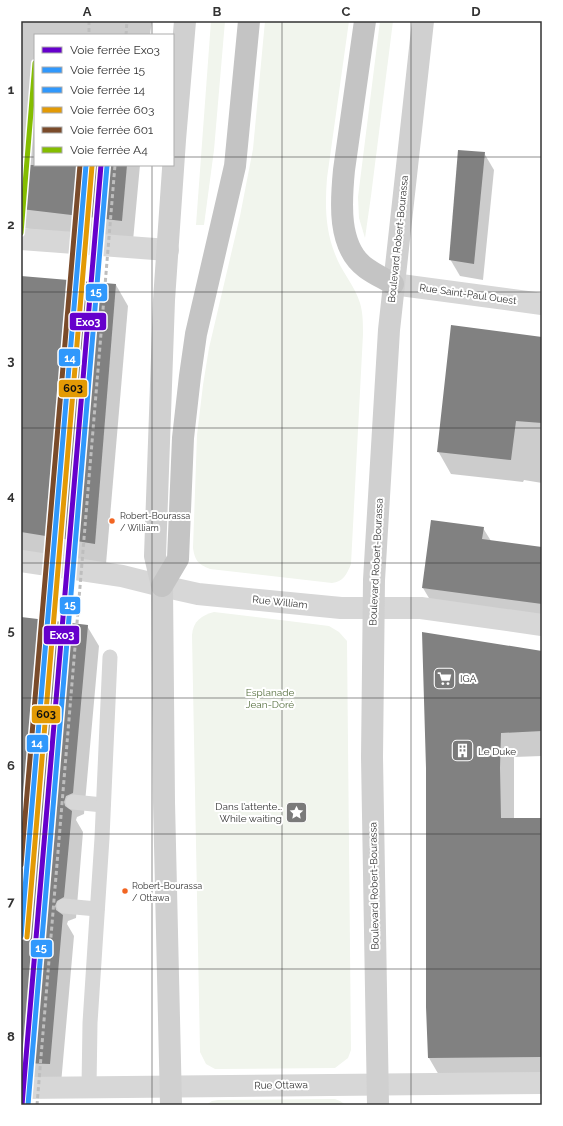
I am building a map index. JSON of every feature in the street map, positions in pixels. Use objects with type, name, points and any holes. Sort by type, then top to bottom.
[{"type":"highway","points":[[162,586],[178,559],[183,438],[190,376],[198,326],[235,166],[249,21]]},
{"type":"highway","points":[[365,21],[344,170],[342,194],[344,221],[348,241],[356,257],[366,268],[393,284]]},
{"type":"main road","points":[[174,148],[185,21]]},
{"type":"main road","name":"Boulevard Robert-Bourassa","points":[[378,1095],[372,757],[372,608],[393,284],[423,21]]},
{"type":"main road","points":[[171,1096],[164,787],[162,586],[155,556],[164,307],[173,166]]},
{"type":"street","points":[[21,239],[168,250]]},
{"type":"street","name":"Rue Saint-Paul Ouest","points":[[393,284],[542,302]]},
{"type":"street","name":"Rue William","points":[[21,561],[122,576],[208,595],[341,608],[421,608],[542,625]]},
{"type":"street","name":"Rue Ottawa","points":[[21,1088],[89,1087],[171,1096],[378,1095],[542,1083]]},
{"type":"lane","points":[[89,1087],[90,1023],[110,656]]},
{"type":"lane","points":[[73,802],[103,805]]},
{"type":"lane","points":[[64,906],[97,909]]},
{"type":"green space","points":[[211,21],[225,21],[214,150],[204,225],[196,225]]},
{"type":"green space","points":[[265,21],[349,21],[327,178],[326,207],[329,235],[335,254],[360,303],[363,334],[351,564],[342,579],[332,583],[210,569],[198,562],[193,548],[197,435],[203,385],[209,348],[240,216],[253,149]]},
{"type":"green space","points":[[380,21],[393,21],[365,238],[359,218],[358,197]]},
{"type":"green space","name":"Esplanade Jean-Doré","points":[[214,612],[329,626],[339,632],[347,641],[351,1050],[348,1058],[335,1068],[215,1069],[206,1064],[200,1052],[192,635],[196,622],[202,617]]},
{"type":"green space","points":[[335,1099],[346,1105],[206,1105],[212,1101],[218,1100]]},
{"type":"building","points":[[458,150],[485,152],[474,264],[449,260]]},
{"type":"building","points":[[21,165],[127,166],[122,221],[21,209]]},
{"type":"building","points":[[21,276],[116,284],[95,544],[21,532]]},
{"type":"building","points":[[451,325],[542,337],[542,423],[516,421],[511,460],[437,452]]},
{"type":"building","points":[[431,520],[484,527],[482,539],[542,547],[542,604],[422,588]]},
{"type":"building","points":[[21,617],[88,625],[73,793],[66,796],[64,802],[65,806],[72,811],[64,897],[57,901],[55,906],[56,910],[63,915],[50,1064],[21,1063]]},
{"type":"building","points":[[422,632],[542,651],[542,731],[501,733],[500,768],[501,818],[542,818],[542,1057],[428,1058],[426,1007],[426,768]]},
{"type":"railway","points":[[89,21],[89,34]]},
{"type":"railway","points":[[126,34],[127,21]]},
{"type":"railway","points":[[37,1105],[115,166]]},
{"type":"rail line","name":"A4","points":[[21,233],[34,75]]},
{"type":"rail line","name":"601","points":[[21,865],[80,166]]},
{"type":"rail line","name":"14","points":[[21,936],[86,166]]},
{"type":"rail line","name":"603","points":[[27,937],[92,166]]},
{"type":"rail line","name":"Exo3","points":[[22,1105],[101,166]]},
{"type":"rail line","name":"15","points":[[28,1105],[107,166]]},
{"type":"place","name":"Robert-Bourassa / William","points":[[112,521]]},
{"type":"place","name":"IGA","points":[[445,678]]},
{"type":"place","name":"Le Duke","points":[[463,751]]},
{"type":"place","name":"Dans l’attente… While waiting","points":[[297,812]]},
{"type":"place","name":"Robert-Bourassa / Ottawa","points":[[125,891]]}]
